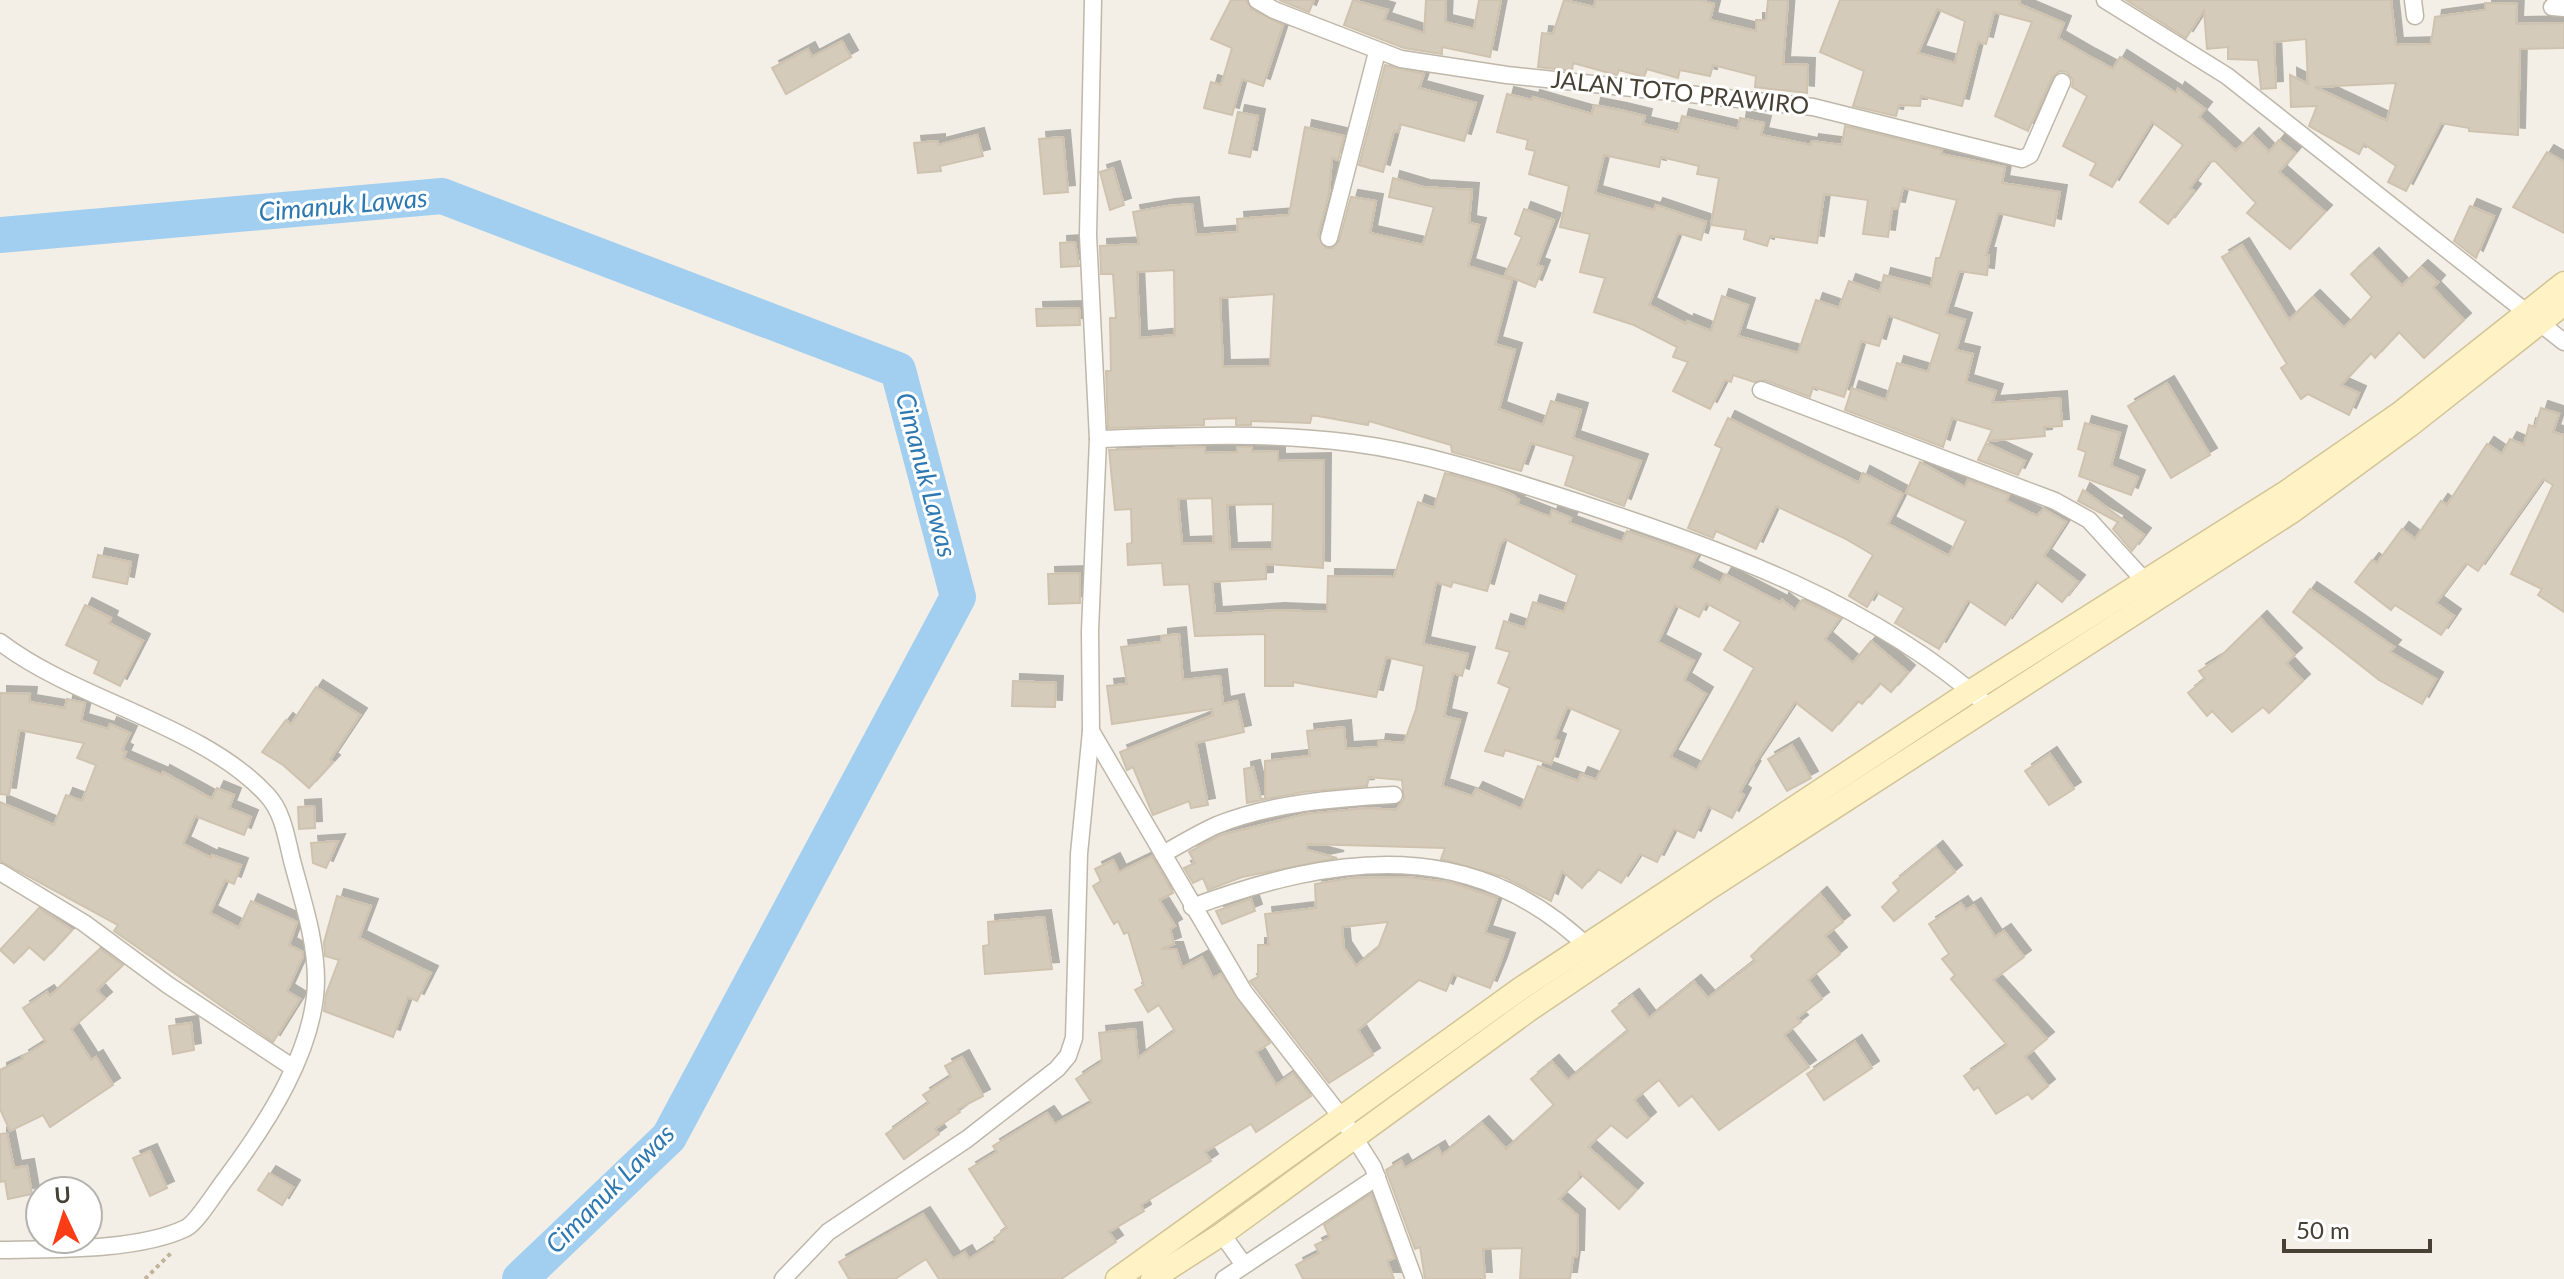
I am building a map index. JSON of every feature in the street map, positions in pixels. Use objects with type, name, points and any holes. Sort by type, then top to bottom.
[{"type":"main road","points":[[2540,323],[2564,283]]},
{"type":"main road","points":[[1152,1279],[1358,1144],[1475,1049],[1602,961],[1970,690],[2149,585],[2404,420],[2564,304]]},
{"type":"main road","points":[[1117,1279],[1209,1215],[1337,1113],[1459,1031],[1579,938],[1813,807]]},
{"type":"main road","points":[[1459,1031],[1475,1049]]},
{"type":"main road","points":[[1209,1215],[1222,1234]]},
{"type":"street","points":[[783,1279],[828,1232],[967,1139],[1057,1069],[1068,1056],[1074,1038],[1079,854],[1091,731],[1090,631],[1098,439],[1088,235],[1093,0]]},
{"type":"street","name":"JALAN TOTO PRAWIRO","points":[[1257,0],[1274,10],[1377,52],[1507,75],[1813,107],[2022,159],[2030,155],[2062,82]]},
{"type":"street","points":[[2105,0],[2227,76],[2540,323]]},
{"type":"street","points":[[1329,238],[1377,52]]},
{"type":"street","points":[[1761,390],[2055,501],[2089,520],[2149,585]]},
{"type":"street","points":[[1098,439],[1270,435],[1353,443],[1425,456],[1519,483],[1755,564],[1899,638],[1970,690]]},
{"type":"street","points":[[0,642],[87,693],[197,745],[246,776],[269,797],[283,824],[313,947],[316,982],[307,1030],[292,1067],[241,1157],[188,1228],[132,1242],[0,1250]]},
{"type":"street","points":[[1091,731],[1192,907],[1262,1019],[1281,1038],[1337,1113],[1375,1172],[1414,1279]]},
{"type":"street","points":[[1163,854],[1217,825],[1250,815],[1342,799],[1394,795]]},
{"type":"street","points":[[1192,907],[1255,884],[1297,875],[1369,866],[1424,865],[1459,871],[1498,885],[1540,907],[1602,961]]},
{"type":"street","points":[[0,872],[84,923],[168,985],[292,1067]]},
{"type":"street","points":[[1224,1279],[1375,1172]]},
{"type":"street","points":[[1222,1234],[1244,1265]]},
{"type":"building","points":[[1231,0],[1246,0],[1251,9],[1283,25],[1263,86],[1242,79],[1232,115],[1204,108],[1211,82],[1221,85],[1232,48],[1211,39]]},
{"type":"building","points":[[1279,0],[1314,0],[1309,12]]},
{"type":"building","points":[[1353,0],[1388,10],[1384,20],[1424,33],[1426,0],[1446,0],[1445,22],[1474,29],[1479,0],[1501,0],[1490,57],[1442,47],[1442,54],[1404,48],[1344,25]]},
{"type":"building","points":[[1564,0],[1594,7],[1596,0],[1700,0],[1714,4],[1710,20],[1756,31],[1756,20],[1766,20],[1768,0],[1788,0],[1783,64],[1808,65],[1807,93],[1755,87],[1756,76],[1713,65],[1710,76],[1680,70],[1678,78],[1647,69],[1644,77],[1619,70],[1617,75],[1573,63],[1572,71],[1538,67],[1542,33],[1553,34]]},
{"type":"building","points":[[1840,0],[2020,0],[2019,4],[2064,23],[2058,38],[2089,56],[2113,69],[2120,57],[2176,93],[2178,89],[2205,109],[2199,117],[2236,151],[2252,135],[2269,152],[2279,140],[2295,153],[2279,172],[2325,212],[2290,249],[2247,213],[2256,203],[2215,161],[2209,162],[2190,188],[2194,191],[2168,224],[2140,202],[2183,145],[2152,122],[2112,187],[2090,175],[2096,163],[2063,146],[2087,96],[2072,87],[2073,80],[2067,72],[2060,71],[2052,77],[2028,131],[1995,116],[2032,22],[1994,12],[1986,44],[1978,42],[1962,106],[1921,96],[1920,106],[1899,105],[1896,116],[1853,106],[1864,71],[1820,52]],"holes":[[[1937,9],[1965,21],[1955,63],[1918,53]]]},
{"type":"building","points":[[2126,0],[2391,0],[2396,45],[2431,44],[2435,17],[2485,10],[2485,3],[2517,4],[2516,24],[2564,23],[2564,48],[2520,49],[2518,135],[2469,131],[2469,128],[2441,123],[2406,191],[2388,182],[2396,166],[2364,144],[2359,154],[2309,126],[2317,106],[2291,107],[2290,75],[2308,84],[2306,39],[2274,42],[2276,88],[2261,89],[2258,60],[2228,59],[2228,47],[2207,49],[2204,10],[2186,38]],"holes":[[[2396,83],[2387,121],[2315,87]]]},
{"type":"building","points":[[842,41],[851,57],[786,94],[772,68],[808,49],[812,57]]},
{"type":"building","points":[[1385,65],[1424,74],[1419,88],[1476,103],[1464,141],[1400,124],[1398,132],[1394,131],[1383,172],[1359,165]]},
{"type":"building","points":[[1507,94],[1532,100],[1533,97],[1592,114],[1594,105],[1620,110],[1645,116],[1643,124],[1678,132],[1682,116],[1738,129],[1740,118],[1764,123],[1761,135],[1811,145],[1812,141],[1842,145],[1845,126],[1942,150],[1941,154],[2005,167],[2002,183],[2060,192],[2054,226],[1998,213],[1986,255],[1989,255],[1987,275],[1959,271],[1946,314],[1965,320],[1956,350],[1973,354],[1966,382],[1996,391],[1992,403],[2060,398],[2062,426],[2044,427],[2045,436],[1987,441],[1992,430],[1952,418],[1943,447],[1845,410],[1852,388],[1886,400],[1897,363],[1928,372],[1940,334],[1888,315],[1879,346],[1861,341],[1844,397],[1813,387],[1810,397],[1765,380],[1754,382],[1733,375],[1731,382],[1725,380],[1710,409],[1673,391],[1688,362],[1673,357],[1677,347],[1634,325],[1594,312],[1605,278],[1580,272],[1590,234],[1560,227],[1569,186],[1529,174],[1535,151],[1526,149],[1528,140],[1497,132]],"holes":[[[1604,155],[1659,167],[1661,157],[1699,166],[1697,174],[1719,178],[1711,225],[1746,230],[1744,239],[1767,246],[1770,236],[1817,243],[1824,194],[1868,200],[1863,234],[1888,237],[1892,208],[1898,209],[1903,188],[1957,200],[1940,258],[1936,258],[1931,287],[1884,275],[1880,292],[1849,281],[1839,308],[1816,300],[1798,353],[1738,336],[1748,305],[1722,296],[1711,331],[1687,321],[1686,324],[1649,305],[1678,233],[1701,240],[1706,222],[1656,205],[1654,210],[1595,193]]]},
{"type":"building","points":[[1238,112],[1258,116],[1250,157],[1229,153]]},
{"type":"building","points":[[1305,127],[1344,136],[1338,160],[1332,158],[1329,193],[1318,235],[1326,248],[1333,248],[1339,241],[1351,197],[1376,201],[1370,233],[1423,245],[1434,207],[1389,197],[1393,178],[1423,187],[1472,190],[1469,223],[1479,225],[1468,266],[1512,280],[1495,344],[1515,350],[1499,409],[1543,425],[1551,401],[1581,410],[1573,438],[1641,461],[1624,506],[1565,485],[1574,456],[1531,443],[1521,471],[1452,452],[1451,445],[1369,421],[1368,425],[1312,415],[1310,423],[1251,421],[1251,425],[1236,425],[1236,418],[1204,419],[1204,425],[1108,428],[1106,371],[1111,371],[1110,318],[1116,318],[1113,274],[1101,274],[1100,246],[1139,244],[1133,212],[1168,206],[1192,204],[1196,235],[1238,232],[1237,219],[1289,215]],"holes":[[[1174,270],[1175,335],[1140,338],[1137,272]],[[1274,294],[1270,366],[1223,367],[1220,298]]]},
{"type":"building","points":[[977,135],[983,156],[940,166],[941,171],[918,173],[914,143],[938,141],[938,145]]},
{"type":"building","points":[[1063,137],[1068,192],[1044,194],[1039,139]]},
{"type":"building","points":[[2547,152],[2564,162],[2564,233],[2513,207]]},
{"type":"building","points":[[1113,168],[1124,205],[1110,210],[1100,172]]},
{"type":"building","points":[[2470,206],[2494,216],[2476,258],[2454,241]]},
{"type":"building","points":[[1524,209],[1554,220],[1537,265],[1543,267],[1535,287],[1505,275],[1522,237],[1515,234]]},
{"type":"building","points":[[1075,242],[1079,266],[1061,267],[1060,243]]},
{"type":"building","points":[[2242,245],[2289,320],[2313,297],[2344,328],[2372,297],[2351,274],[2372,255],[2402,286],[2421,267],[2438,282],[2433,288],[2464,320],[2424,358],[2399,332],[2375,358],[2371,353],[2341,385],[2359,393],[2349,415],[2308,394],[2301,399],[2281,368],[2287,364],[2222,257]]},
{"type":"building","points":[[1079,308],[1080,325],[1037,326],[1036,309]]},
{"type":"building","points":[[2167,383],[2210,455],[2171,478],[2128,406]]},
{"type":"building","points":[[2541,408],[2559,414],[2553,432],[2564,435],[2564,612],[2538,595],[2542,589],[2511,574],[2553,485],[2543,479],[2478,571],[2466,563],[2436,603],[2454,616],[2441,635],[2395,605],[2391,610],[2355,582],[2372,560],[2377,563],[2402,529],[2415,539],[2441,501],[2447,505],[2487,444],[2502,454],[2510,439],[2524,445],[2529,425],[2535,427]]},
{"type":"building","points":[[1728,418],[1859,483],[1863,473],[1903,494],[1888,524],[1949,556],[1966,521],[1906,493],[1920,462],[1965,487],[1968,480],[2009,495],[2006,501],[2037,516],[2044,509],[2066,522],[2044,556],[2078,582],[2062,602],[2036,581],[2005,625],[1968,600],[1939,649],[1895,623],[1904,608],[1876,592],[1867,607],[1849,596],[1873,555],[1844,538],[1776,506],[1756,549],[1716,531],[1713,538],[1688,528],[1722,448],[1715,445]]},
{"type":"building","points":[[2085,423],[2120,433],[2111,466],[2138,477],[2131,495],[2079,476],[2086,452],[2078,449]]},
{"type":"building","points":[[1986,443],[2025,461],[2018,475],[1978,460]]},
{"type":"building","points":[[1205,447],[1205,453],[1237,452],[1237,447],[1252,447],[1252,452],[1278,451],[1278,461],[1324,460],[1323,568],[1266,564],[1266,579],[1212,582],[1215,614],[1278,610],[1327,612],[1328,576],[1394,577],[1418,502],[1434,508],[1445,473],[1494,487],[1513,495],[1519,500],[1517,504],[1550,517],[1552,510],[1571,518],[1569,523],[1622,542],[1627,531],[1697,555],[1690,568],[1720,583],[1725,574],[1781,603],[1782,600],[1795,610],[1802,600],[1840,618],[1825,639],[1853,663],[1871,641],[1908,672],[1891,692],[1880,683],[1862,704],[1858,701],[1832,731],[1795,702],[1750,770],[1754,767],[1740,792],[1744,795],[1732,818],[1708,806],[1694,838],[1674,829],[1657,862],[1640,854],[1621,883],[1598,869],[1582,888],[1562,871],[1551,901],[1504,877],[1441,859],[1445,848],[1307,844],[1307,850],[1337,858],[1242,877],[1208,890],[1203,878],[1193,883],[1184,868],[1195,863],[1189,852],[1221,835],[1306,814],[1368,808],[1396,810],[1404,799],[1402,780],[1369,777],[1367,786],[1303,792],[1247,803],[1244,769],[1253,767],[1261,799],[1265,799],[1265,761],[1310,756],[1307,731],[1344,727],[1346,749],[1378,747],[1379,741],[1404,743],[1416,709],[1424,666],[1386,657],[1376,697],[1293,682],[1293,686],[1265,686],[1265,634],[1195,636],[1189,584],[1164,585],[1162,563],[1128,565],[1127,544],[1132,543],[1131,509],[1115,510],[1109,450]],"holes":[[[1212,498],[1214,543],[1182,544],[1178,499]],[[1273,504],[1272,549],[1230,550],[1227,505]],[[1505,539],[1577,575],[1564,612],[1533,602],[1525,628],[1504,621],[1496,648],[1510,652],[1498,683],[1510,688],[1485,751],[1503,756],[1505,750],[1551,764],[1559,741],[1554,739],[1567,707],[1621,730],[1596,780],[1581,774],[1578,781],[1538,766],[1521,809],[1476,789],[1472,796],[1442,786],[1460,720],[1444,716],[1453,673],[1462,676],[1468,654],[1423,644],[1436,582],[1451,587],[1453,582],[1487,591],[1500,545]],[[1706,603],[1741,622],[1724,650],[1754,668],[1697,770],[1670,757],[1706,694],[1684,680],[1694,661],[1658,642],[1675,605],[1699,617]]]},
{"type":"building","points":[[2083,490],[2144,535],[2132,551],[2113,529],[2118,522],[2078,501]]},
{"type":"building","points":[[98,555],[131,562],[127,584],[93,577]]},
{"type":"building","points":[[1080,573],[1080,603],[1049,604],[1048,574]]},
{"type":"building","points":[[2310,589],[2394,647],[2390,652],[2436,679],[2422,704],[2379,680],[2293,612]]},
{"type":"building","points":[[85,605],[111,618],[109,623],[143,641],[120,686],[94,673],[99,661],[66,645]]},
{"type":"building","points":[[2260,618],[2295,655],[2286,663],[2303,681],[2269,713],[2263,707],[2232,732],[2212,711],[2207,716],[2188,693],[2205,679],[2199,671],[2218,659]]},
{"type":"building","points":[[1179,634],[1183,680],[1220,676],[1223,704],[1237,701],[1244,732],[1196,743],[1208,805],[1191,808],[1189,801],[1153,815],[1133,767],[1127,770],[1120,752],[1213,715],[1212,709],[1112,724],[1107,686],[1127,684],[1121,647],[1161,642],[1161,636]]},
{"type":"building","points":[[1013,681],[1056,683],[1055,707],[1012,706]]},
{"type":"building","points":[[316,687],[360,715],[330,760],[333,762],[309,788],[283,765],[262,752],[286,720],[291,724]]},
{"type":"building","points":[[0,693],[30,694],[29,702],[65,708],[67,699],[85,703],[81,721],[108,729],[110,724],[130,733],[122,750],[126,752],[123,758],[162,775],[163,772],[212,799],[217,788],[234,795],[229,808],[251,817],[244,835],[195,816],[183,844],[211,858],[212,855],[241,865],[234,884],[225,880],[210,913],[239,928],[251,901],[297,922],[289,945],[303,952],[303,956],[287,991],[300,999],[273,1042],[114,931],[118,925],[0,861],[0,802],[54,825],[66,795],[82,801],[96,765],[77,758],[84,743],[19,730],[9,795],[0,794]]},
{"type":"building","points":[[1792,745],[1811,778],[1787,791],[1768,759]]},
{"type":"building","points":[[2050,754],[2074,789],[2049,805],[2025,771]]},
{"type":"building","points":[[314,806],[315,828],[299,829],[298,807]]},
{"type":"building","points":[[338,841],[326,868],[313,863],[311,843]]},
{"type":"building","points":[[1936,848],[1955,872],[1894,921],[1882,907],[1899,891],[1893,883]]},
{"type":"building","points":[[1152,856],[1173,893],[1159,900],[1175,926],[1170,929],[1174,944],[1161,949],[1176,949],[1182,968],[1202,957],[1213,978],[1221,974],[1270,1043],[1256,1052],[1276,1085],[1293,1073],[1311,1096],[1256,1132],[1251,1124],[1205,1152],[1211,1161],[1141,1205],[1144,1211],[1109,1232],[1116,1242],[1061,1279],[939,1279],[926,1259],[895,1279],[849,1279],[839,1262],[923,1214],[953,1259],[965,1252],[969,1259],[996,1242],[994,1238],[1007,1228],[969,1169],[997,1152],[993,1146],[1047,1113],[1055,1124],[1092,1103],[1076,1079],[1102,1062],[1099,1033],[1135,1029],[1138,1058],[1175,1031],[1159,1005],[1148,1012],[1135,990],[1144,985],[1128,932],[1124,934],[1118,921],[1114,924],[1093,886],[1101,881],[1095,869],[1113,860],[1119,872]]},
{"type":"building","points":[[1407,877],[1449,882],[1497,898],[1485,933],[1508,940],[1490,988],[1453,974],[1446,991],[1419,980],[1358,1030],[1373,1055],[1329,1083],[1250,981],[1258,977],[1258,945],[1269,945],[1265,914],[1316,908],[1315,884],[1352,878]],"holes":[[[1388,922],[1378,948],[1356,966],[1344,948],[1342,927]]]},
{"type":"building","points":[[1820,894],[1843,922],[1825,936],[1840,954],[1808,980],[1822,999],[1797,1018],[1801,1022],[1784,1035],[1809,1067],[1719,1130],[1692,1096],[1679,1106],[1659,1080],[1634,1100],[1649,1119],[1627,1138],[1611,1125],[1588,1147],[1636,1190],[1619,1209],[1579,1172],[1579,1179],[1559,1199],[1578,1216],[1577,1257],[1573,1257],[1570,1279],[1520,1279],[1522,1248],[1483,1249],[1485,1279],[1425,1279],[1420,1247],[1415,1249],[1386,1170],[1401,1161],[1405,1168],[1438,1148],[1442,1155],[1482,1123],[1506,1149],[1554,1105],[1531,1079],[1552,1062],[1568,1080],[1628,1031],[1612,1011],[1632,996],[1649,1018],[1694,982],[1708,998],[1755,961],[1751,956]]},
{"type":"building","points":[[337,896],[371,906],[359,938],[431,973],[417,1001],[408,997],[393,1037],[324,1011],[326,994],[339,960],[325,956],[324,942]]},
{"type":"building","points":[[1251,899],[1255,911],[1222,924],[1216,911]]},
{"type":"building","points":[[1961,903],[1966,910],[1974,905],[1995,937],[2004,931],[2024,957],[1993,980],[2047,1039],[2025,1057],[2048,1086],[2032,1099],[2028,1094],[1996,1114],[1978,1087],[1974,1090],[1964,1076],[2007,1045],[1951,979],[1955,975],[1942,959],[1949,954],[1929,924]]},
{"type":"building","points":[[39,908],[72,930],[44,960],[29,947],[14,963],[0,950]]},
{"type":"building","points":[[1044,917],[1052,969],[985,974],[983,946],[989,945],[988,922]]},
{"type":"building","points":[[100,949],[123,965],[97,990],[105,999],[71,1029],[91,1060],[96,1057],[113,1085],[50,1127],[43,1115],[10,1131],[0,1109],[0,1070],[23,1059],[46,1042],[23,1008],[47,992],[50,996]]},
{"type":"building","points":[[191,1023],[194,1050],[173,1054],[169,1026]]},
{"type":"building","points":[[1855,1042],[1872,1068],[1824,1100],[1807,1074]]},
{"type":"building","points":[[962,1057],[983,1096],[958,1109],[960,1112],[935,1129],[939,1134],[904,1159],[886,1134],[929,1103],[923,1095],[951,1077],[945,1066]]},
{"type":"building","points":[[7,1133],[14,1168],[27,1166],[29,1175],[24,1175],[24,1196],[8,1199],[5,1181],[0,1182],[0,1134]]},
{"type":"building","points":[[150,1151],[167,1188],[150,1196],[133,1158]]},
{"type":"building","points":[[269,1173],[293,1187],[282,1205],[258,1190]]},
{"type":"building","points":[[1371,1194],[1394,1258],[1387,1261],[1394,1279],[1303,1279],[1296,1265],[1319,1253],[1315,1245],[1330,1238],[1324,1225]]},
{"type":"waterway","name":"Cimanuk Lawas","points":[[0,235],[442,196],[898,370],[958,597],[669,1137],[520,1279]]}]
